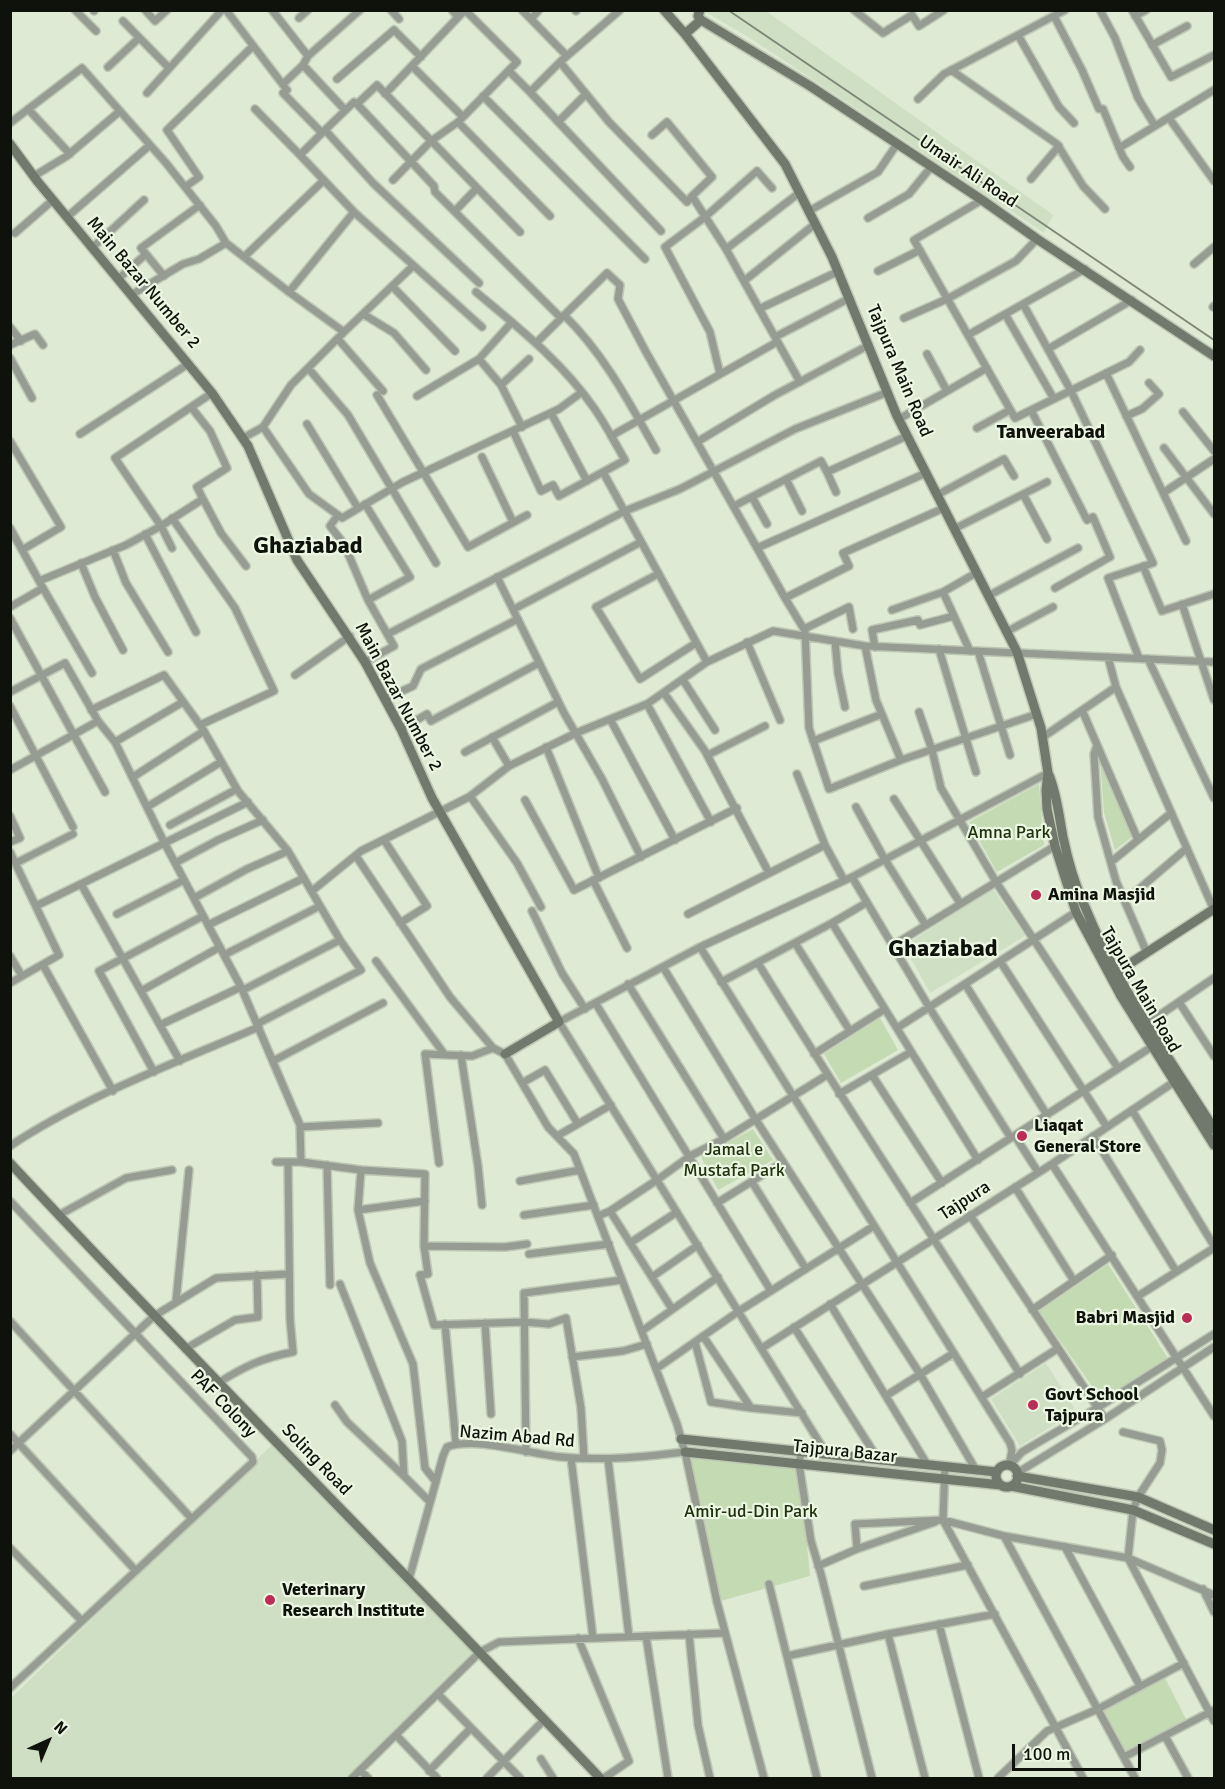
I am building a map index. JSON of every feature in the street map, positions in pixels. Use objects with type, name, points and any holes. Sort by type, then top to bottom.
[{"type":"street","points":[[75,10],[96,31]]},
{"type":"street","points":[[145,10],[155,21],[166,10]]},
{"type":"street","points":[[147,93],[224,10],[288,90],[283,93],[373,183],[479,282]]},
{"type":"street","points":[[272,10],[308,56]]},
{"type":"street","points":[[299,18],[308,10]]},
{"type":"street","points":[[282,84],[303,65],[308,56],[360,10]]},
{"type":"street","points":[[391,10],[399,19]]},
{"type":"street","points":[[452,10],[458,17]]},
{"type":"street","points":[[386,94],[465,10],[517,62],[460,119],[431,141],[393,180]]},
{"type":"street","points":[[522,10],[567,56]]},
{"type":"street","points":[[531,19],[539,10]]},
{"type":"street","points":[[530,92],[560,62],[620,10]]},
{"type":"street","name":"Tajpura Main Road","points":[[664,10],[785,164],[809,211],[850,298],[907,436],[1017,652],[1043,737],[1048,773],[1055,790],[1064,841],[1075,882],[1113,974],[1148,1023],[1215,1145]]},
{"type":"street","points":[[854,10],[883,33],[912,15],[919,26],[944,10]]},
{"type":"street","points":[[918,99],[944,74],[1065,10]]},
{"type":"street","points":[[1100,10],[1115,38],[1138,98],[1155,126]]},
{"type":"street","points":[[1146,10],[1133,13],[1171,77],[1215,55]]},
{"type":"street","points":[[685,34],[700,15]]},
{"type":"street","name":"Umair Ali Road","points":[[700,15],[1215,356]]},
{"type":"street","points":[[1054,16],[1099,109],[1103,109],[1119,148],[1130,167]]},
{"type":"street","points":[[123,21],[169,68]]},
{"type":"street","points":[[1152,45],[1187,26]]},
{"type":"street","points":[[337,79],[394,30],[421,57]]},
{"type":"street","points":[[1018,35],[1059,107],[1074,123]]},
{"type":"street","points":[[108,67],[139,38]]},
{"type":"street","points":[[185,186],[199,177],[167,130],[253,46]]},
{"type":"street","points":[[560,62],[609,122],[687,202],[712,177],[667,122],[652,135]]},
{"type":"street","points":[[303,65],[345,110]]},
{"type":"street","points":[[412,66],[550,216]]},
{"type":"street","points":[[10,123],[82,68],[185,186],[216,226],[226,243],[344,332]]},
{"type":"street","points":[[951,70],[1059,146],[1083,186],[1105,209]]},
{"type":"street","points":[[508,71],[661,231]]},
{"type":"street","points":[[357,104],[377,85],[520,232]]},
{"type":"street","points":[[1119,148],[1215,90]]},
{"type":"street","points":[[558,122],[586,94]]},
{"type":"street","points":[[483,96],[645,259]]},
{"type":"street","points":[[300,155],[345,110],[354,102],[357,104],[434,186],[435,192],[582,333],[606,364],[656,450]]},
{"type":"street","points":[[28,109],[70,154]]},
{"type":"street","points":[[255,109],[354,212],[482,327]]},
{"type":"street","points":[[34,176],[70,154],[120,111]]},
{"type":"street","points":[[1169,118],[1215,181]]},
{"type":"street","name":"Main Bazar Number 2","points":[[10,144],[53,200],[212,393],[243,438],[297,560],[350,636],[365,662],[401,729],[441,813],[559,1022]]},
{"type":"street","points":[[809,211],[878,172],[897,144]]},
{"type":"street","points":[[67,217],[150,145]]},
{"type":"street","points":[[1031,179],[1059,146]]},
{"type":"street","points":[[868,218],[909,194],[931,167]]},
{"type":"street","points":[[720,374],[710,332],[664,247],[705,217],[757,171],[772,188]]},
{"type":"street","points":[[244,257],[323,181]]},
{"type":"street","points":[[455,211],[477,188]]},
{"type":"street","points":[[726,249],[799,193]]},
{"type":"street","points":[[692,196],[726,249],[800,382]]},
{"type":"street","points":[[15,233],[53,200]]},
{"type":"street","points":[[92,248],[144,200]]},
{"type":"street","points":[[982,200],[914,240],[1015,418],[1129,362],[1140,351]]},
{"type":"street","points":[[164,276],[141,248],[200,205]]},
{"type":"street","points":[[289,292],[354,212]]},
{"type":"street","points":[[744,281],[815,224]]},
{"type":"street","points":[[904,318],[947,299],[1016,261],[1037,239]]},
{"type":"street","points":[[131,295],[183,264],[200,259],[226,243]]},
{"type":"street","points":[[1194,264],[1215,247]]},
{"type":"street","points":[[878,271],[920,250]]},
{"type":"street","points":[[118,279],[146,254]]},
{"type":"street","points":[[243,438],[263,427],[291,385],[412,266]]},
{"type":"street","points":[[968,334],[1085,269]]},
{"type":"street","points":[[759,309],[838,271]]},
{"type":"street","points":[[537,342],[608,273],[620,285],[618,299],[805,633],[809,728],[829,789],[901,760],[1037,714]]},
{"type":"street","points":[[392,286],[455,351]]},
{"type":"street","points":[[476,292],[537,342],[582,392],[595,408],[625,460],[559,496],[553,485],[541,491],[513,431]]},
{"type":"street","points":[[611,436],[850,298]]},
{"type":"street","points":[[1048,349],[1132,300]]},
{"type":"street","points":[[1023,304],[1071,391],[1153,562],[1108,578],[1139,658]]},
{"type":"street","points":[[363,314],[394,333],[426,370]]},
{"type":"street","points":[[1005,314],[1054,399]]},
{"type":"street","points":[[417,396],[479,359],[512,322]]},
{"type":"street","points":[[10,327],[21,341]]},
{"type":"street","points":[[10,345],[35,334],[43,345]]},
{"type":"street","points":[[338,339],[380,393],[423,473],[468,547],[527,514]]},
{"type":"street","points":[[697,442],[775,395],[870,345]]},
{"type":"street","points":[[927,354],[946,391]]},
{"type":"street","points":[[10,358],[32,398]]},
{"type":"street","points":[[479,359],[501,385],[522,427]]},
{"type":"street","points":[[501,385],[529,359]]},
{"type":"street","points":[[80,434],[188,364]]},
{"type":"street","points":[[308,368],[348,415],[436,563]]},
{"type":"street","points":[[899,419],[987,368]]},
{"type":"street","points":[[1106,374],[1186,541]]},
{"type":"street","points":[[1126,416],[1142,409],[1159,394],[1149,383]]},
{"type":"street","points":[[263,427],[309,494],[342,518],[391,489],[551,413],[568,404],[582,392]]},
{"type":"street","points":[[388,634],[625,511],[680,489],[795,429],[888,392]]},
{"type":"street","points":[[172,548],[161,526],[115,458],[212,393]]},
{"type":"street","points":[[191,406],[210,431],[227,468],[197,487],[221,533],[246,566]]},
{"type":"street","points":[[977,428],[1010,410]]},
{"type":"street","points":[[1031,410],[1087,520],[1093,517],[1110,557],[1055,588]]},
{"type":"street","points":[[1183,412],[1215,451]]},
{"type":"street","points":[[551,413],[587,481]]},
{"type":"street","points":[[307,424],[410,578],[368,600]]},
{"type":"street","points":[[827,472],[907,436]]},
{"type":"street","points":[[10,441],[61,527],[22,550]]},
{"type":"street","points":[[1164,448],[1215,514]]},
{"type":"street","points":[[482,457],[513,522]]},
{"type":"street","points":[[937,495],[1004,459],[1014,476]]},
{"type":"street","points":[[1163,494],[1215,459]]},
{"type":"street","points":[[734,506],[821,460],[836,492]]},
{"type":"street","points":[[603,472],[707,662]]},
{"type":"street","points":[[757,548],[926,473]]},
{"type":"street","points":[[786,479],[802,511]]},
{"type":"street","points":[[954,529],[1047,482]]},
{"type":"street","points":[[1023,494],[1047,539]]},
{"type":"street","points":[[752,496],[767,524]]},
{"type":"street","points":[[39,581],[113,550],[161,526],[202,499]]},
{"type":"street","points":[[785,598],[849,566],[843,553],[944,508]]},
{"type":"street","points":[[338,515],[330,526],[344,544],[368,600],[394,646],[365,662]]},
{"type":"street","points":[[133,777],[202,728],[274,691],[235,608],[172,518]]},
{"type":"street","points":[[10,528],[92,673]]},
{"type":"street","points":[[145,534],[196,632]]},
{"type":"street","points":[[514,609],[641,542]]},
{"type":"street","points":[[988,596],[1078,548]]},
{"type":"street","points":[[113,550],[126,583],[168,652]]},
{"type":"street","points":[[81,563],[94,597],[123,650]]},
{"type":"street","points":[[1143,566],[1162,610],[1215,594]]},
{"type":"street","points":[[892,610],[943,592],[976,573]]},
{"type":"street","points":[[658,574],[596,607],[640,679],[696,643]]},
{"type":"street","points":[[497,577],[558,702],[602,778],[641,857]]},
{"type":"street","points":[[10,607],[43,588]]},
{"type":"street","points":[[943,592],[974,651],[1010,755]]},
{"type":"street","points":[[1182,604],[1215,700]]},
{"type":"street","points":[[805,633],[849,607],[853,629]]},
{"type":"street","points":[[1006,632],[1053,607]]},
{"type":"street","points":[[875,647],[872,630],[918,620],[920,626],[954,616]]},
{"type":"street","points":[[10,618],[105,792]]},
{"type":"street","points":[[385,699],[413,687],[421,669],[518,619]]},
{"type":"street","points":[[312,891],[356,856],[470,796],[509,766],[576,733],[647,704],[707,662],[773,631],[805,633],[835,641],[875,647],[1215,662]]},
{"type":"street","points":[[295,675],[350,636]]},
{"type":"street","points":[[835,641],[844,707]]},
{"type":"street","points":[[747,642],[780,720]]},
{"type":"street","points":[[865,646],[876,700],[901,760]]},
{"type":"street","points":[[939,649],[964,739],[976,772]]},
{"type":"street","points":[[1108,657],[1116,687],[1214,909],[1113,974]]},
{"type":"street","points":[[1148,659],[1215,798]]},
{"type":"street","points":[[10,692],[65,663],[91,710],[115,742],[165,844],[242,988],[300,1127],[301,1162]]},
{"type":"street","points":[[401,729],[427,714],[431,721],[540,663]]},
{"type":"street","points":[[10,1146],[29,1133],[113,1091],[258,1025],[361,970],[288,851],[237,789],[202,728],[164,675],[91,710]]},
{"type":"street","points":[[682,680],[715,730]]},
{"type":"street","points":[[1043,737],[1116,687]]},
{"type":"street","points":[[664,693],[708,756],[769,873]]},
{"type":"street","points":[[115,742],[183,702]]},
{"type":"street","points":[[465,752],[558,702]]},
{"type":"street","points":[[647,704],[711,822]]},
{"type":"street","points":[[10,706],[73,831],[15,863]]},
{"type":"street","points":[[1082,710],[1096,748],[1101,753],[1138,840]]},
{"type":"street","points":[[919,712],[932,750],[941,788],[996,882],[1118,1068]]},
{"type":"street","points":[[813,741],[882,714]]},
{"type":"street","points":[[610,719],[675,840]]},
{"type":"street","points":[[10,770],[98,721]]},
{"type":"street","points":[[708,756],[765,726]]},
{"type":"street","points":[[492,737],[509,766]]},
{"type":"street","points":[[546,747],[596,879],[627,948]]},
{"type":"street","points":[[1096,748],[1094,754],[1098,817],[1111,862],[1147,953]]},
{"type":"street","points":[[147,807],[221,762]]},
{"type":"street","points":[[505,1054],[628,984],[700,947],[852,877],[1048,773]]},
{"type":"street","name":"Tajpura Main Road","points":[[1048,773],[1047,809],[1055,846],[1076,912],[1153,1046],[1215,1129]]},
{"type":"street","points":[[797,774],[825,845],[844,880]]},
{"type":"street","points":[[170,825],[237,789]]},
{"type":"street","points":[[470,796],[517,863],[541,907]]},
{"type":"street","points":[[894,799],[960,903]]},
{"type":"street","points":[[525,800],[574,890],[736,808]]},
{"type":"street","points":[[36,906],[248,802]]},
{"type":"street","points":[[856,807],[925,924]]},
{"type":"street","points":[[1111,862],[1171,813]]},
{"type":"street","points":[[10,816],[20,838],[10,842]]},
{"type":"street","points":[[175,863],[263,820]]},
{"type":"street","points":[[384,840],[427,906],[400,923]]},
{"type":"street","points":[[688,914],[825,845]]},
{"type":"street","points":[[892,946],[1055,846]]},
{"type":"street","points":[[1125,900],[1187,848]]},
{"type":"street","points":[[194,898],[247,869],[288,851]]},
{"type":"street","points":[[10,852],[59,956],[10,983]]},
{"type":"street","points":[[356,856],[450,997],[493,1048],[505,1054],[548,1127],[574,1154],[656,1368],[685,1452],[725,1633],[764,1779]]},
{"type":"street","points":[[852,877],[929,1007],[1038,1172]]},
{"type":"street","points":[[208,926],[304,878]]},
{"type":"street","points":[[117,914],[184,880]]},
{"type":"street","points":[[81,884],[180,1061]]},
{"type":"street","points":[[722,982],[866,903]]},
{"type":"street","points":[[224,955],[320,906]]},
{"type":"street","points":[[532,911],[562,973],[585,1009]]},
{"type":"street","points":[[897,1028],[1076,912]]},
{"type":"street","points":[[154,1072],[99,971],[203,916]]},
{"type":"street","points":[[832,923],[978,1160]]},
{"type":"street","points":[[160,1025],[242,988],[340,939]]},
{"type":"street","points":[[795,943],[850,1031]]},
{"type":"street","points":[[141,991],[220,947]]},
{"type":"street","points":[[700,947],[1012,1447],[1009,1466]]},
{"type":"street","points":[[10,956],[22,976]]},
{"type":"street","points":[[376,961],[445,1055]]},
{"type":"street","points":[[1000,961],[1107,1127]]},
{"type":"street","points":[[758,963],[839,1094],[935,1238],[1020,1374]]},
{"type":"street","points":[[43,964],[113,1091]]},
{"type":"street","points":[[663,967],[756,1120],[920,1374],[976,1470]]},
{"type":"street","points":[[1148,1023],[1214,979]]},
{"type":"street","points":[[628,984],[724,1139]]},
{"type":"street","points":[[964,984],[1047,1115]]},
{"type":"street","points":[[1179,1002],[1215,1056]]},
{"type":"street","points":[[273,1061],[383,1003]]},
{"type":"street","points":[[596,1004],[771,1291]]},
{"type":"street","points":[[814,1054],[885,1009]]},
{"type":"street","points":[[559,1022],[826,1453]]},
{"type":"street","points":[[910,1203],[1153,1046]]},
{"type":"street","points":[[438,1163],[425,1054],[472,1056],[493,1048]]},
{"type":"street","points":[[839,1094],[911,1052]]},
{"type":"street","points":[[461,1056],[482,1205]]},
{"type":"street","points":[[522,1083],[546,1070],[579,1124]]},
{"type":"street","points":[[872,1074],[942,1183]]},
{"type":"street","points":[[598,1216],[610,1211],[690,1156],[724,1139],[827,1075]]},
{"type":"street","name":"Tajpura","points":[[762,1348],[1052,1164],[1178,1079]]},
{"type":"street","points":[[557,1136],[611,1105]]},
{"type":"street","points":[[1132,1110],[1215,1247],[1138,1296]]},
{"type":"street","points":[[300,1127],[378,1123]]},
{"type":"street","points":[[1093,1136],[1176,1271]]},
{"type":"street","points":[[276,1162],[301,1162],[361,1170],[425,1174],[424,1246],[428,1274],[420,1275],[434,1325],[524,1322],[549,1324],[566,1318],[581,1408],[584,1458]]},
{"type":"street","points":[[218,1383],[234,1372],[266,1357],[293,1352],[288,1162]]},
{"type":"street","points":[[717,1203],[783,1162]]},
{"type":"street","name":"Soling Road","points":[[10,1163],[185,1349],[602,1779]]},
{"type":"street","points":[[1052,1164],[1215,1416]]},
{"type":"street","points":[[327,1166],[330,1285]]},
{"type":"street","points":[[59,1215],[126,1178],[172,1170]]},
{"type":"street","points":[[176,1301],[189,1170]]},
{"type":"street","points":[[361,1170],[358,1210],[370,1263],[413,1364],[425,1468],[436,1482]]},
{"type":"street","points":[[520,1181],[580,1170]]},
{"type":"street","points":[[752,1182],[806,1269]]},
{"type":"street","points":[[1015,1187],[1074,1281]]},
{"type":"street","points":[[358,1210],[425,1200]]},
{"type":"street","name":"PAF Colony","points":[[10,1201],[253,1460],[250,1466],[12,1684]]},
{"type":"street","points":[[524,1215],[594,1205]]},
{"type":"street","points":[[610,1211],[672,1310]]},
{"type":"street","points":[[630,1243],[677,1212]]},
{"type":"street","points":[[970,1215],[1105,1419]]},
{"type":"street","points":[[656,1368],[739,1311],[874,1226]]},
{"type":"street","points":[[424,1246],[505,1247],[527,1244]]},
{"type":"street","points":[[529,1254],[609,1244]]},
{"type":"street","points":[[652,1277],[698,1245]]},
{"type":"street","points":[[1032,1310],[1112,1255]]},
{"type":"street","points":[[10,1451],[154,1316],[176,1301],[216,1278],[290,1274]]},
{"type":"street","points":[[185,1349],[235,1320],[258,1317],[256,1275]]},
{"type":"street","points":[[642,1331],[718,1277]]},
{"type":"street","points":[[526,1452],[524,1293],[622,1280]]},
{"type":"street","points":[[340,1284],[402,1441],[404,1476]]},
{"type":"street","points":[[830,1304],[927,1464]]},
{"type":"street","points":[[10,1321],[192,1519]]},
{"type":"street","points":[[485,1323],[491,1414]]},
{"type":"street","points":[[445,1324],[456,1444]]},
{"type":"street","points":[[794,1327],[878,1459]]},
{"type":"street","points":[[1215,1334],[1022,1452],[1009,1466],[1002,1467],[997,1472],[997,1480],[1006,1486],[1016,1482],[1017,1475],[1215,1347]]},
{"type":"street","points":[[703,1336],[751,1408]]},
{"type":"street","points":[[695,1342],[711,1402],[802,1413]]},
{"type":"street","points":[[572,1357],[623,1351],[646,1344]]},
{"type":"street","points":[[982,1397],[1057,1349]]},
{"type":"street","points":[[887,1395],[954,1353]]},
{"type":"street","points":[[335,1405],[347,1422],[430,1502]]},
{"type":"street","points":[[1123,1432],[1160,1441],[1162,1450],[1160,1463],[1138,1497],[1133,1510],[1128,1558],[1212,1711],[1215,1721]]},
{"type":"street","points":[[10,1434],[136,1571]]},
{"type":"street","name":"Tajpura Bazar","points":[[681,1439],[997,1472]]},
{"type":"street","name":"Nazim Abad Rd","points":[[409,1579],[447,1448],[456,1444],[498,1447],[571,1458],[621,1460],[685,1452]]},
{"type":"street","name":"Tajpura Bazar","points":[[685,1452],[1006,1486],[1133,1510],[1215,1544]]},
{"type":"street","points":[[801,1453],[799,1464],[811,1541],[872,1779]]},
{"type":"street","points":[[571,1458],[593,1638]]},
{"type":"street","points":[[608,1459],[629,1636]]},
{"type":"street","points":[[945,1466],[943,1520],[1083,1779]]},
{"type":"street","points":[[1009,1466],[1017,1475],[1138,1497],[1215,1530]]},
{"type":"street","points":[[818,1566],[856,1549],[943,1520]]},
{"type":"street","points":[[856,1549],[855,1524],[943,1520],[1004,1536],[1128,1558],[1215,1595]]},
{"type":"street","points":[[1004,1536],[1135,1779]]},
{"type":"street","points":[[1065,1547],[1140,1686]]},
{"type":"street","points":[[10,1548],[82,1622]]},
{"type":"street","points":[[864,1586],[968,1565]]},
{"type":"street","points":[[769,1584],[817,1779]]},
{"type":"street","points":[[1203,1589],[1215,1612]]},
{"type":"street","points":[[787,1656],[995,1614]]},
{"type":"street","points":[[939,1624],[979,1779]]},
{"type":"street","points":[[352,1779],[480,1652],[499,1642],[725,1633]]},
{"type":"street","points":[[689,1634],[698,1725],[710,1779]]},
{"type":"street","points":[[888,1634],[925,1779]]},
{"type":"street","points":[[646,1636],[668,1779]]},
{"type":"street","points":[[578,1638],[629,1761],[602,1779]]},
{"type":"street","points":[[998,1779],[1047,1731],[1098,1708],[1184,1663]]},
{"type":"street","points":[[438,1694],[520,1779]]},
{"type":"street","points":[[1124,1757],[1212,1711]]},
{"type":"street","points":[[487,1779],[544,1720]]},
{"type":"street","points":[[429,1771],[471,1728]]},
{"type":"street","points":[[396,1735],[436,1779]]},
{"type":"street","points":[[1165,1736],[1188,1779]]},
{"type":"street","points":[[541,1759],[554,1779]]},
{"type":"street","points":[[360,1770],[368,1779]]},
{"type":"shaded area","points":[[704,11],[766,11],[1053,215],[1044,233],[750,38]]},
{"type":"shaded area","points":[[993,889],[1025,936],[930,993],[904,946]]},
{"type":"shaded area","name":"Govt School Tajpura","points":[[1046,1363],[1076,1411],[1020,1446],[991,1399]]},
{"type":"shaded area","name":"Veterinary Research Institute","points":[[275,1442],[480,1652],[352,1778],[11,1778],[11,1698]]},
{"type":"green space","points":[[1100,759],[1132,837],[1115,850],[1104,813]]},
{"type":"green space","name":"Amna Park","points":[[1039,784],[1044,845],[997,872],[969,822]]},
{"type":"green space","points":[[880,1018],[898,1050],[841,1083],[824,1054]]},
{"type":"green space","name":"Jamal e Mustafa Park","points":[[753,1129],[773,1160],[718,1190],[701,1157]]},
{"type":"green space","points":[[1108,1264],[1169,1360],[1101,1399],[1039,1311]]},
{"type":"green space","name":"Amir-ud-Din Park","points":[[685,1452],[799,1464],[810,1576],[717,1602]]},
{"type":"green space","points":[[1163,1674],[1188,1723],[1124,1757],[1098,1709]]},
{"type":"railway","points":[[728,10],[1214,340]]},
{"type":"place","name":"Amina Masjid","points":[[1036,895]]},
{"type":"place","name":"Liaqat General Store","points":[[1022,1136]]},
{"type":"place","name":"Babri Masjid","points":[[1187,1318]]},
{"type":"place","name":"Govt School Tajpura","points":[[1033,1405]]},
{"type":"place","name":"Veterinary Research Institute","points":[[270,1600]]},
{"type":"district","name":"Tanveerabad","points":[[1051,433]]},
{"type":"district","name":"Ghaziabad","points":[[308,547]]},
{"type":"district","name":"Ghaziabad","points":[[943,950]]}]
